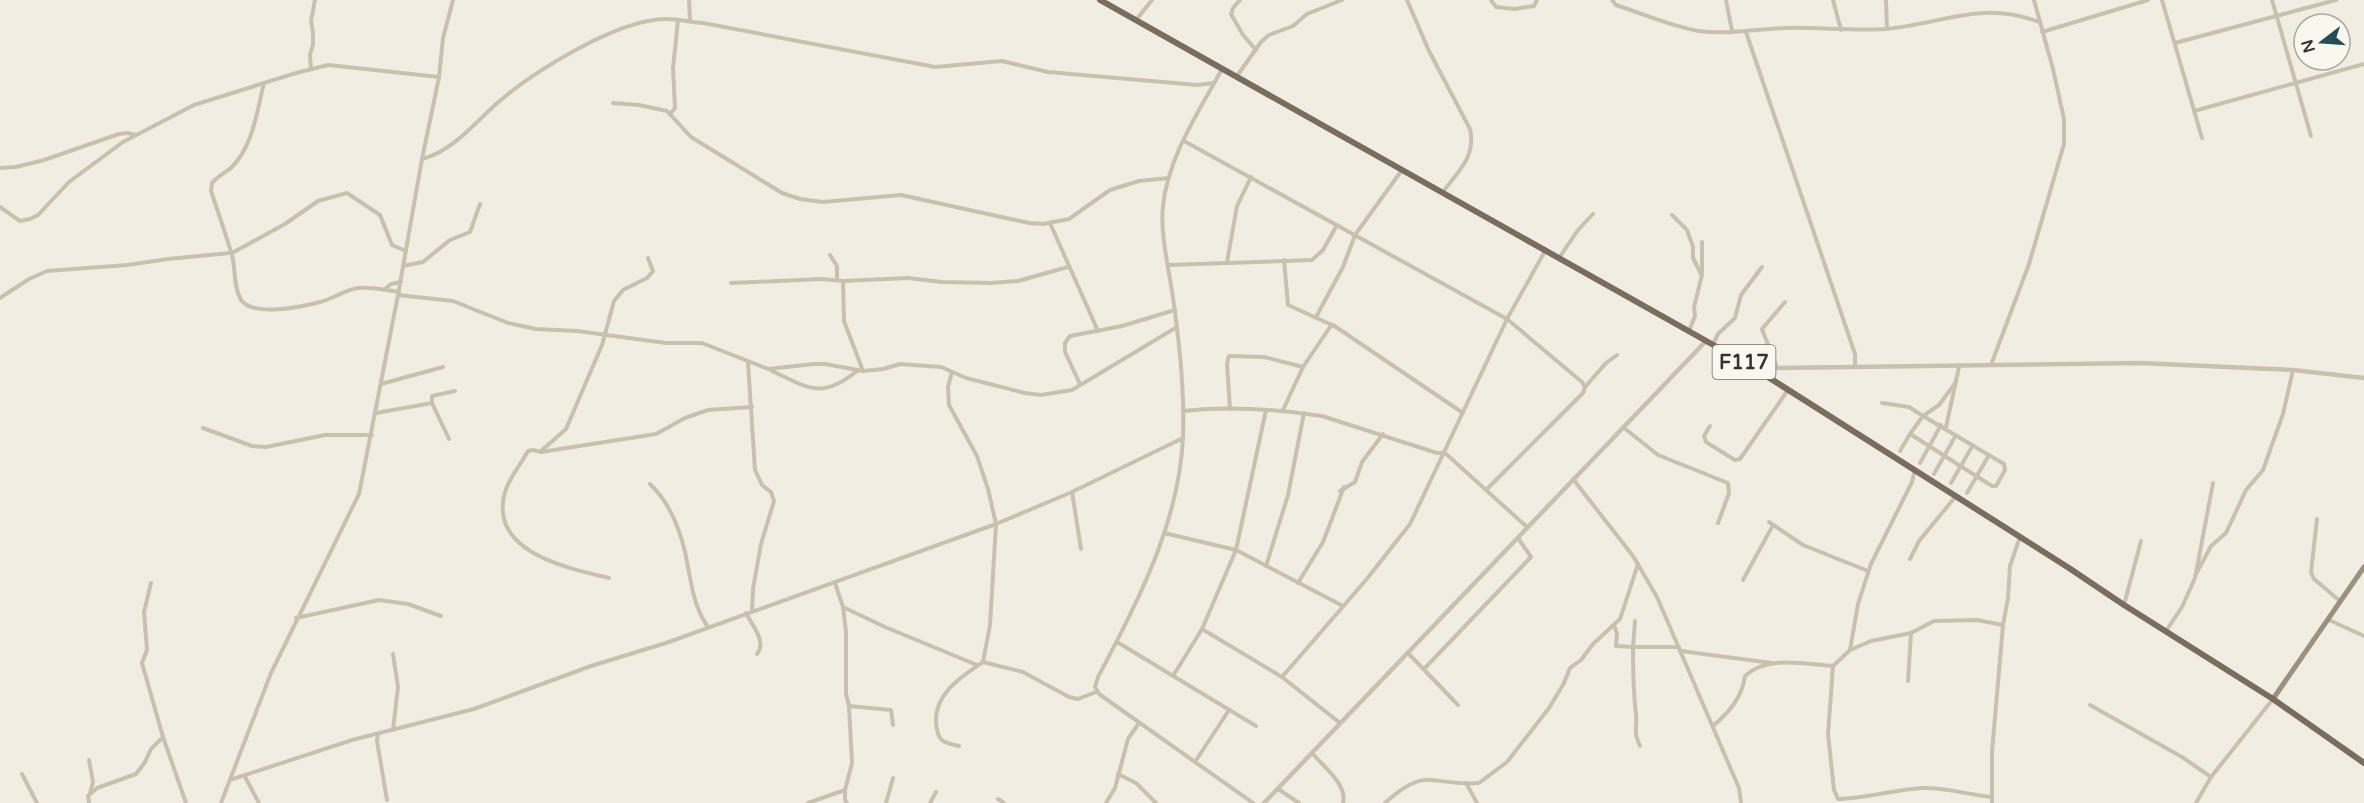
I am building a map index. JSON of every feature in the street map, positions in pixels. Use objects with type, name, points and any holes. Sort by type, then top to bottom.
[{"type":"main road","name":"F117","points":[[1100,0],[1749,366],[1956,495],[2273,699],[2364,763]]},
{"type":"main road","points":[[2273,699],[2364,567]]},
{"type":"street","points":[[311,69],[310,54],[313,44],[311,18],[315,0]]},
{"type":"street","points":[[221,803],[271,673],[296,618],[359,494],[399,294],[405,251],[439,77],[443,39],[453,0]]},
{"type":"street","points":[[689,0],[690,21]]},
{"type":"street","points":[[1135,20],[1152,0]]},
{"type":"street","points":[[1240,0],[1231,14],[1256,50]]},
{"type":"street","points":[[1236,77],[1261,42],[1269,36],[1293,26],[1307,14],[1342,0]]},
{"type":"street","points":[[1407,0],[1429,51],[1472,137],[1471,153],[1443,192]]},
{"type":"street","points":[[1491,0],[1496,7],[1514,9],[1534,6],[1537,0]]},
{"type":"street","points":[[1612,0],[1616,5],[1699,31],[1746,32],[1788,28],[1887,29],[1980,8],[2011,9],[2039,22]]},
{"type":"street","points":[[1726,0],[1732,31]]},
{"type":"street","points":[[1833,0],[1841,30]]},
{"type":"street","points":[[1886,0],[1887,29]]},
{"type":"street","points":[[1991,366],[2029,264],[2063,154],[2065,125],[2034,0]]},
{"type":"street","points":[[2042,32],[2148,0]]},
{"type":"street","points":[[2162,0],[2202,138]]},
{"type":"street","points":[[2272,0],[2311,136]]},
{"type":"street","points":[[2175,43],[2336,0]]},
{"type":"street","points":[[422,159],[441,153],[503,98],[542,70],[588,45],[633,25],[665,19],[690,21],[934,67],[1002,61],[1048,72],[1197,85],[1215,82]]},
{"type":"street","points":[[670,114],[675,108],[673,68],[678,20]]},
{"type":"street","points":[[1746,32],[1856,354],[1855,367]]},
{"type":"street","points":[[2194,111],[2364,64]]},
{"type":"street","points":[[0,207],[20,220],[34,218],[69,182],[123,142],[194,105],[311,69],[328,65],[345,66],[439,77]]},
{"type":"street","points":[[1096,692],[1098,677],[1144,587],[1164,533],[1175,487],[1183,438],[1183,411],[1177,327],[1162,208],[1169,178],[1184,141],[1222,69]]},
{"type":"street","points":[[264,83],[244,152],[212,183],[211,191],[231,253],[240,297],[249,307],[258,310],[321,302],[341,292],[360,288],[383,290],[453,301],[520,326],[666,343],[702,343],[814,390],[829,389],[842,383],[857,371]]},
{"type":"street","points":[[613,103],[656,108],[670,114],[691,137],[782,192],[800,199],[824,202],[901,195],[1029,223],[1050,223],[1075,217],[1110,190],[1139,181],[1169,178]]},
{"type":"street","points":[[0,168],[16,167],[44,160],[119,134],[137,135]]},
{"type":"street","points":[[1184,141],[1507,319],[1585,387]]},
{"type":"street","points":[[1316,317],[1343,267],[1355,235],[1403,170]]},
{"type":"street","points":[[1227,262],[1237,207],[1251,177]]},
{"type":"street","points":[[0,297],[28,279],[47,271],[127,266],[168,259],[231,253],[285,224],[318,201],[348,193],[380,214],[392,244],[405,251]]},
{"type":"street","points":[[403,266],[423,262],[450,240],[470,232],[480,204]]},
{"type":"street","points":[[1559,258],[1578,230],[1593,214]]},
{"type":"street","points":[[1672,215],[1688,230],[1693,247],[1693,258],[1702,275]]},
{"type":"street","points":[[1050,223],[1098,331]]},
{"type":"street","points":[[1168,265],[1307,261],[1316,258],[1337,225]]},
{"type":"street","points":[[1689,332],[1695,316],[1694,307],[1702,275],[1702,242]]},
{"type":"street","points":[[1282,677],[1394,547],[1410,524],[1507,319],[1546,250]]},
{"type":"street","points":[[830,255],[837,266],[837,280]]},
{"type":"street","points":[[541,452],[566,429],[594,365],[614,301],[623,290],[650,275],[653,271],[648,258]]},
{"type":"street","points":[[1284,260],[1288,304],[1332,325],[1463,413]]},
{"type":"street","points":[[731,283],[908,278],[942,282],[991,283],[1018,281],[1068,267]]},
{"type":"street","points":[[1713,345],[1718,334],[1735,318],[1741,296],[1762,267]]},
{"type":"street","points":[[843,281],[844,321],[863,371]]},
{"type":"street","points":[[383,290],[388,285],[401,282]]},
{"type":"street","points":[[1777,368],[1762,329],[1785,302]]},
{"type":"street","points":[[1080,384],[1065,352],[1065,343],[1071,336],[1175,310]]},
{"type":"street","points":[[1284,411],[1303,367],[1332,325]]},
{"type":"street","points":[[768,369],[825,364],[857,371],[883,369],[900,364],[942,367],[966,378],[1041,395],[1065,392],[1177,327]]},
{"type":"street","points":[[1264,803],[1706,341]]},
{"type":"street","points":[[1486,490],[1561,417],[1606,363],[1617,355]]},
{"type":"street","points":[[1230,409],[1227,364],[1229,356],[1264,357],[1303,367]]},
{"type":"street","points":[[748,363],[755,470],[762,485],[771,492],[774,501],[761,544],[753,589],[752,611]]},
{"type":"street","points":[[1749,366],[1777,368],[1959,367],[2140,363],[2293,370],[2364,378]]},
{"type":"street","points":[[381,384],[443,367]]},
{"type":"street","points":[[1920,463],[1943,427],[1959,367]]},
{"type":"street","points":[[2166,631],[2188,595],[2211,546],[2226,533],[2246,490],[2263,470],[2283,414],[2293,370]]},
{"type":"street","points":[[952,372],[948,387],[949,405],[977,456],[996,524],[990,626],[980,664],[940,698],[935,713],[937,736],[943,742],[959,746]]},
{"type":"street","points":[[1900,451],[1923,416],[1939,405],[1956,382]]},
{"type":"street","points":[[1710,426],[1704,436],[1706,442],[1735,460],[1740,459],[1788,390]]},
{"type":"street","points":[[449,440],[432,404],[432,396],[455,391]]},
{"type":"street","points":[[1882,403],[1909,407],[2004,464],[2006,470],[1994,487],[1910,434]]},
{"type":"street","points":[[376,413],[432,404]]},
{"type":"street","points":[[609,578],[535,555],[513,537],[502,516],[505,491],[528,451],[541,452],[656,434],[685,418],[708,410],[752,407]]},
{"type":"street","points":[[1183,411],[1230,409],[1304,413],[1383,434],[1437,453],[1445,453],[1527,527]]},
{"type":"street","points":[[1173,676],[1202,629],[1236,550],[1266,410]]},
{"type":"street","points":[[1266,566],[1288,495],[1304,413]]},
{"type":"street","points":[[1623,427],[1659,455],[1728,483],[1729,493],[1718,523]]},
{"type":"street","points":[[203,428],[252,446],[266,447],[325,435],[372,435]]},
{"type":"street","points":[[1340,491],[1355,482],[1362,462],[1383,434]]},
{"type":"street","points":[[1934,474],[1956,435]]},
{"type":"street","points":[[230,780],[378,734],[474,710],[591,666],[666,643],[996,524],[1072,492],[1183,438]]},
{"type":"street","points":[[1951,483],[1973,445]]},
{"type":"street","points":[[1967,493],[1989,455]]},
{"type":"street","points":[[1850,650],[1858,604],[1868,571],[1916,470]]},
{"type":"street","points":[[1574,479],[1638,564],[1658,597],[1739,788],[1741,803]]},
{"type":"street","points":[[2196,574],[2213,483]]},
{"type":"street","points":[[650,484],[664,498],[677,525],[699,614],[708,627]]},
{"type":"street","points":[[1298,582],[1323,542],[1344,488]]},
{"type":"street","points":[[1072,492],[1081,549]]},
{"type":"street","points":[[1910,559],[1919,541],[1956,495]]},
{"type":"street","points":[[2317,519],[2311,572],[2314,579],[2341,602]]},
{"type":"street","points":[[1743,580],[1771,523],[1803,545],[1868,571]]},
{"type":"street","points":[[1164,533],[1236,550],[1343,606]]},
{"type":"street","points":[[1992,803],[1992,752],[2003,625],[2010,566],[2020,536]]},
{"type":"street","points":[[1424,669],[1531,557],[1518,538]]},
{"type":"street","points":[[2124,605],[2141,541]]},
{"type":"street","points":[[1385,803],[1404,787],[1418,780],[1438,779],[1479,783],[1507,762],[1549,708],[1570,668],[1581,660],[1593,644],[1620,619],[1638,564]]},
{"type":"street","points":[[834,582],[843,607],[846,632],[846,694],[849,706],[852,763],[845,790],[847,803]]},
{"type":"street","points":[[150,583],[144,612],[147,650],[142,663],[163,737],[186,803]]},
{"type":"street","points":[[296,618],[379,600],[408,604],[441,616]]},
{"type":"street","points":[[843,607],[885,627],[980,664],[1031,675],[1069,697],[1078,699],[1096,692]]},
{"type":"street","points":[[746,613],[761,642],[761,650],[757,654]]},
{"type":"street","points":[[1992,797],[1968,795],[1947,789],[1922,788],[1860,801],[1838,799],[1834,790],[1828,734],[1833,666],[1850,650],[1871,641],[1911,633],[1934,621],[1977,620],[2003,625]]},
{"type":"street","points":[[2329,620],[2364,636]]},
{"type":"street","points":[[1635,621],[1632,689],[1636,718],[1634,732],[1640,746]]},
{"type":"street","points":[[1614,625],[1617,634],[1616,646],[1679,649],[1774,663],[1833,666]]},
{"type":"street","points":[[1202,629],[1282,677],[1341,723]]},
{"type":"street","points":[[1908,681],[1911,633]]},
{"type":"street","points":[[1117,642],[1256,726]]},
{"type":"street","points":[[1408,653],[1458,705]]},
{"type":"street","points":[[393,654],[398,687],[393,730]]},
{"type":"street","points":[[1713,726],[1734,705],[1744,684],[1745,676],[1752,669],[1774,663]]},
{"type":"street","points":[[1096,692],[1253,803]]},
{"type":"street","points":[[2196,803],[2211,777],[2273,699]]},
{"type":"street","points":[[2090,705],[2182,757],[2211,777]]},
{"type":"street","points":[[849,706],[891,710],[893,725]]},
{"type":"street","points":[[1195,762],[1230,710]]},
{"type":"street","points":[[1106,803],[1113,791],[1128,739],[1139,723]]},
{"type":"street","points":[[378,734],[377,741],[387,800]]},
{"type":"street","points":[[90,793],[122,777],[136,774],[151,749],[163,737]]},
{"type":"street","points":[[1312,753],[1340,785],[1344,795],[1342,803]]},
{"type":"street","points":[[89,760],[93,782],[89,803]]},
{"type":"street","points":[[22,774],[37,803]]},
{"type":"street","points":[[1118,774],[1136,783],[1156,803]]},
{"type":"street","points":[[243,775],[259,803]]},
{"type":"street","points":[[886,803],[893,777]]},
{"type":"street","points":[[1466,782],[1477,803]]},
{"type":"street","points":[[1278,789],[1299,803]]},
{"type":"street","points":[[808,803],[845,790]]},
{"type":"street","points":[[930,803],[936,792]]},
{"type":"street","points":[[998,799],[1004,803]]}]
